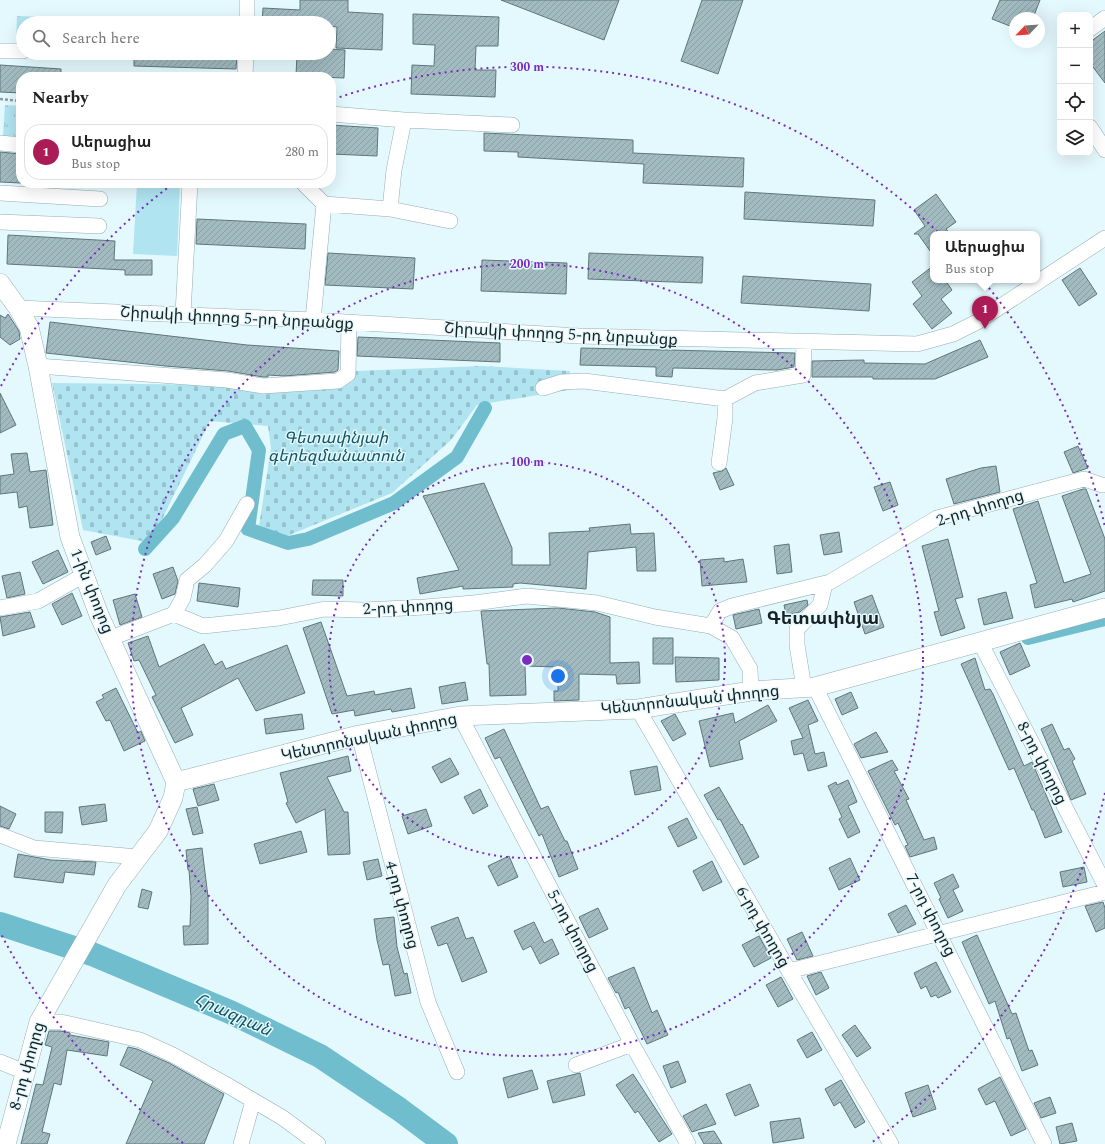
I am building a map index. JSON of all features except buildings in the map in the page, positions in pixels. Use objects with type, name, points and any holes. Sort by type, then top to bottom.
[{"type":"main road","points":[[0,283],[18,308]]},
{"type":"main road","name":"1-ին փողոց","points":[[18,308],[29,327],[38,366],[70,537],[84,575],[111,638],[176,782]]},
{"type":"main road","name":"Կենտրոնական փողոց","points":[[176,782],[359,736],[460,716],[638,709],[750,691],[810,687],[1105,608]]},
{"type":"main road","points":[[138,857],[158,831],[173,798],[176,782]]},
{"type":"main road","name":"8-րդ փողոց","points":[[6,1144],[41,1017],[117,885],[138,857]]},
{"type":"street","points":[[247,0],[247,16]]},
{"type":"street","points":[[1093,27],[1105,18]]},
{"type":"street","points":[[0,51],[16,51]]},
{"type":"street","points":[[245,72],[246,60]]},
{"type":"street","points":[[336,114],[404,120],[512,125]]},
{"type":"street","points":[[390,209],[394,170],[404,120]]},
{"type":"street","points":[[1093,132],[1105,150]]},
{"type":"street","points":[[0,143],[16,145]]},
{"type":"street","points":[[183,314],[190,188]]},
{"type":"street","points":[[309,188],[324,204],[390,209],[450,221]]},
{"type":"street","points":[[0,194],[100,199]]},
{"type":"street","points":[[312,320],[324,204]]},
{"type":"street","points":[[0,222],[99,226]]},
{"type":"street","name":"Շիրակի փողոց 5-րդ նրբանցք","points":[[1040,281],[1105,238]]},
{"type":"street","name":"Շիրակի փողոց 5-րդ նրբանցք","points":[[18,308],[312,320],[587,336],[917,344],[954,334],[994,311],[1037,283]]},
{"type":"street","points":[[38,366],[227,380],[263,386],[338,381],[348,374],[348,323]]},
{"type":"street","points":[[543,388],[562,382],[584,381],[725,399],[755,383],[803,375],[804,342]]},
{"type":"street","points":[[719,463],[725,418],[725,399]]},
{"type":"street","name":"2-րդ փողոց","points":[[711,626],[720,611],[732,606],[830,582],[937,518],[1084,479],[1104,485]]},
{"type":"street","points":[[111,638],[174,614],[182,598],[187,580],[205,565],[226,541],[247,504]]},
{"type":"street","points":[[0,608],[38,601],[84,575]]},
{"type":"street","points":[[810,687],[797,645],[797,629],[820,604],[825,584]]},
{"type":"street","name":"2-րդ փողոց","points":[[174,614],[203,626],[279,618],[325,609],[364,610],[425,607],[474,603],[527,596],[597,604],[654,617],[711,626],[732,638],[750,669],[750,691]]},
{"type":"street","name":"8-րդ փողոց","points":[[980,642],[1105,885]]},
{"type":"street","name":"7-րդ փողոց","points":[[810,687],[940,933],[1044,1144]]},
{"type":"street","name":"6-րդ փողոց","points":[[638,709],[891,1144]]},
{"type":"street","name":"5-րդ փողոց","points":[[460,716],[632,1044],[688,1144]]},
{"type":"street","name":"4-րդ փողոց","points":[[359,736],[428,1002],[457,1072]]},
{"type":"street","points":[[0,834],[34,848],[138,857]]},
{"type":"street","points":[[789,971],[1105,892]]},
{"type":"street","points":[[41,1017],[140,1040],[173,1055],[283,1118],[318,1144]]},
{"type":"street","points":[[576,1065],[632,1044]]},
{"type":"street","points":[[0,1062],[25,1072]]},
{"type":"street","points":[[241,1144],[253,1101]]},
{"type":"path","points":[[0,99],[16,101]]},
{"type":"green space","points":[[5,105],[16,106],[16,137],[3,136]]},
{"type":"green space","points":[[137,188],[180,188],[177,256],[133,254]]},
{"type":"green space","name":"Գետափնյաի գերեզմանատուն","points":[[482,366],[570,371],[569,390],[477,405],[451,440],[392,493],[282,538],[259,526],[271,448],[268,426],[210,421],[154,536],[147,542],[83,530],[52,383],[317,386],[355,371]]},
{"type":"waterway","points":[[145,549],[173,518],[224,434],[245,426],[259,450],[248,529],[288,543],[308,539],[394,503],[457,457],[485,408]]},
{"type":"waterway","points":[[1028,638],[1105,619]]},
{"type":"waterway","name":"Հրազդան","points":[[0,924],[92,954],[230,1012],[320,1056],[399,1109],[446,1144]]},
{"type":"place","name":"Աերացիա","points":[[985,329]]},
{"type":"district","name":"Գետափնյա","points":[[823,618]]}]
